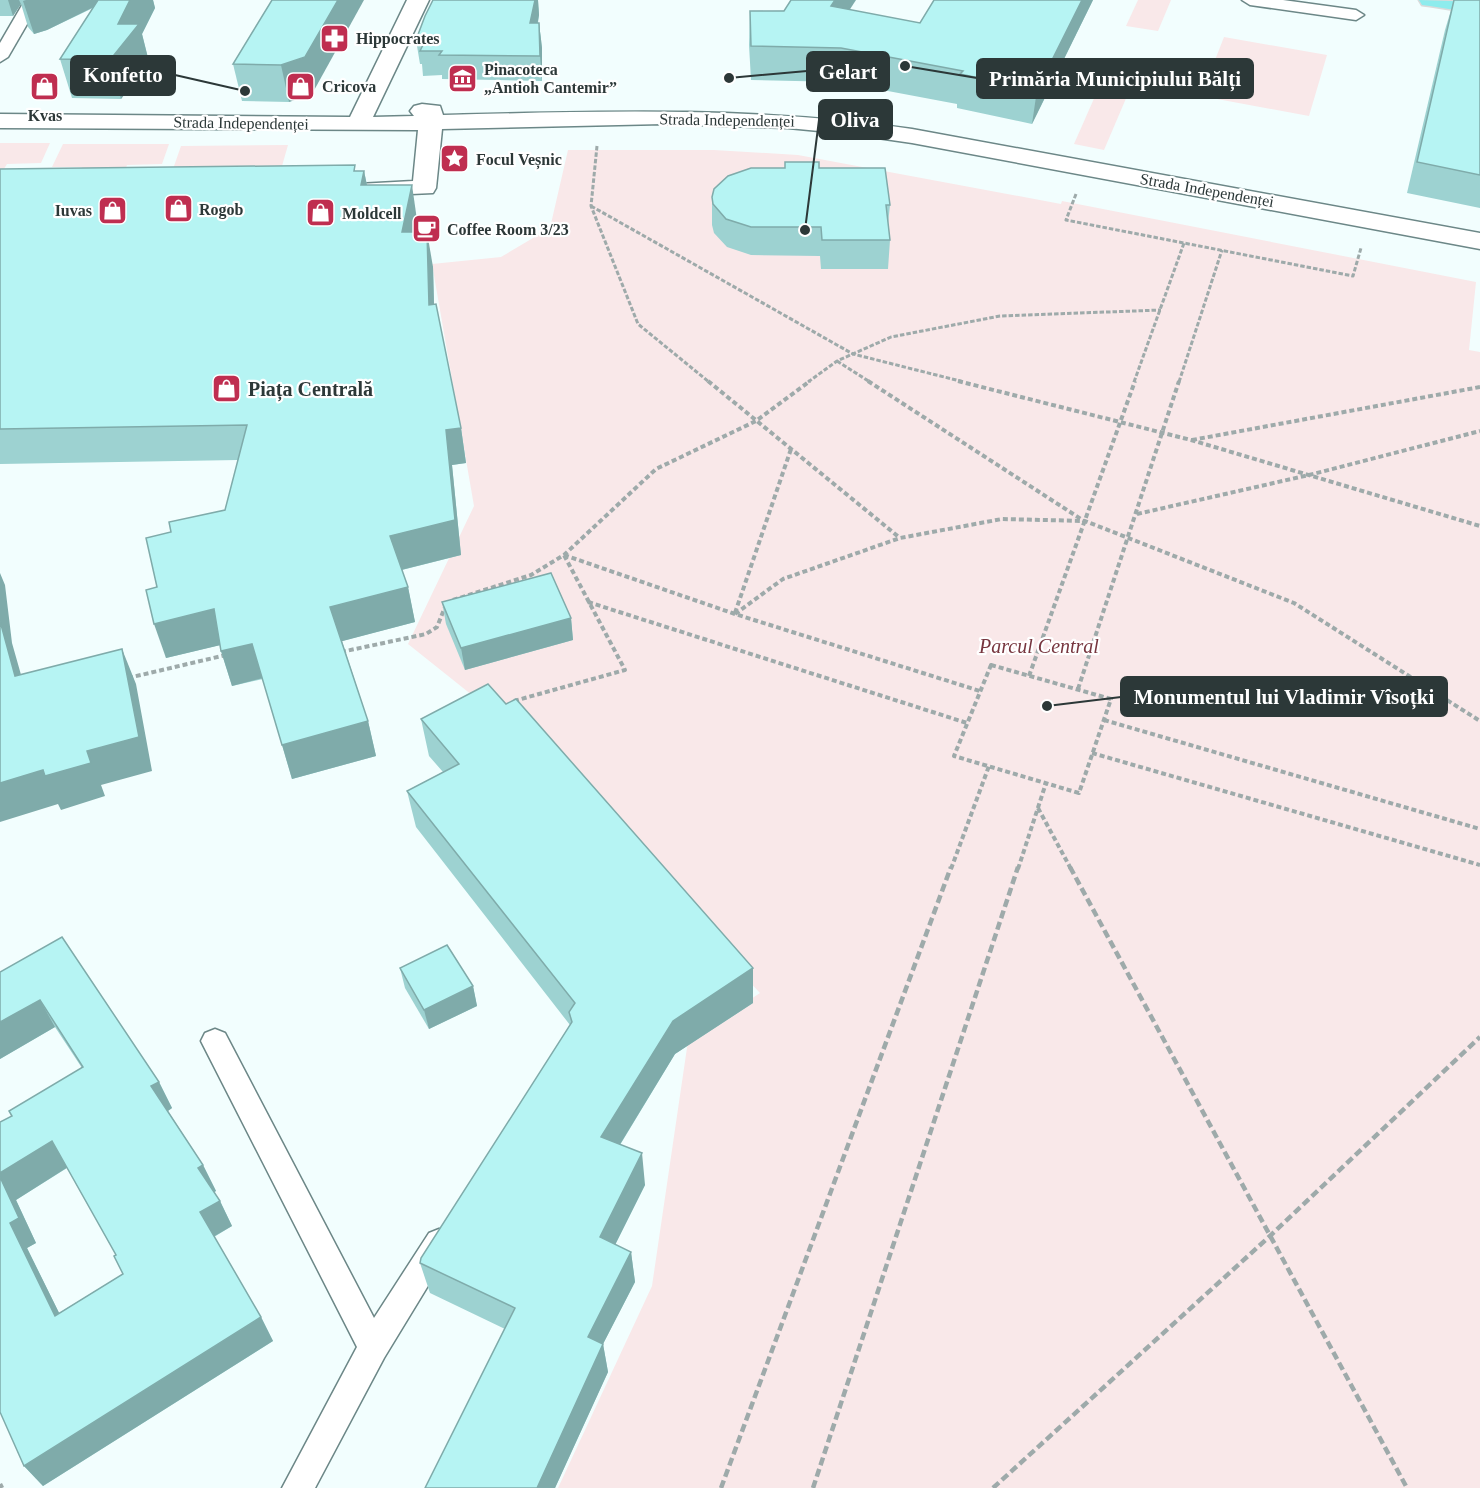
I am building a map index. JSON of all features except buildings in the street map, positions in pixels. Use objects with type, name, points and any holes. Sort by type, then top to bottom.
[{"type":"main road","points":[[1430,0],[1480,8]]},
{"type":"street","points":[[0,107],[361,118],[418,0]]},
{"type":"street","name":"Strada Independenței","points":[[0,121],[361,118],[432,123],[754,118],[820,122],[880,130],[1480,241]]},
{"type":"street","points":[[340,190],[424,188],[432,123]]},
{"type":"lane","points":[[0,57],[33,0]]},
{"type":"lane","points":[[1250,0],[1356,15]]},
{"type":"lane","points":[[215,1041],[373,1347]]},
{"type":"lane","points":[[298,1488],[373,1347],[454,1220]]},
{"type":"path","points":[[601,119],[591,206],[638,324],[900,538]]},
{"type":"path","points":[[1087,168],[1066,220],[1353,276],[1369,220]]},
{"type":"path","points":[[591,206],[853,354],[1120,424],[1191,440],[1480,526]]},
{"type":"path","points":[[1029,676],[1184,243]]},
{"type":"path","points":[[1078,689],[1222,250]]},
{"type":"path","points":[[334,654],[426,634],[437,627],[442,611],[449,602],[460,596],[531,574],[564,555],[656,469],[756,421],[837,361],[891,337],[1000,316],[1161,310]]},
{"type":"path","points":[[837,361],[1084,521],[1128,536],[1294,603],[1480,721]]},
{"type":"path","points":[[1191,440],[1480,387]]},
{"type":"path","points":[[1136,514],[1309,475],[1480,431]]},
{"type":"path","points":[[735,614],[791,449]]},
{"type":"path","points":[[735,614],[783,579],[900,538],[1002,519],[1084,521]]},
{"type":"path","points":[[512,701],[625,670],[564,555]]},
{"type":"path","points":[[564,555],[735,614],[980,691]]},
{"type":"path","points":[[588,602],[967,723]]},
{"type":"path","points":[[126,679],[228,655]]},
{"type":"path","points":[[991,665],[1029,676],[1111,699],[1078,793],[954,756],[991,665]]},
{"type":"path","points":[[1104,720],[1480,829]]},
{"type":"path","points":[[1092,753],[1480,865]]},
{"type":"path","points":[[721,1488],[989,766]]},
{"type":"path","points":[[813,1488],[1046,783]]},
{"type":"path","points":[[1038,808],[1407,1488]]},
{"type":"path","points":[[993,1488],[1270,1236],[1480,1037]]},
{"type":"green space","points":[[1138,0],[1171,0],[1158,31],[1126,26]]},
{"type":"green space","points":[[1224,37],[1327,55],[1309,116],[1201,96]]},
{"type":"green space","points":[[1107,69],[1136,75],[1104,150],[1074,144]]},
{"type":"green space","points":[[0,143],[50,143],[41,163],[7,164],[0,175]]},
{"type":"green space","points":[[63,144],[169,144],[162,164],[127,165],[123,176],[79,176],[82,167],[52,167]]},
{"type":"green space","points":[[288,145],[282,166],[248,166],[244,178],[173,169],[181,146]]},
{"type":"green space","name":"Parcul Central","points":[[568,150],[714,150],[798,155],[1061,204],[1062,201],[1476,282],[1469,350],[1480,352],[1480,1488],[558,1488],[652,1286],[688,1041],[760,993],[507,723],[408,644],[474,506],[432,264],[501,257],[550,228]]},
{"type":"place","name":"Hippocrates","points":[[335,38]]},
{"type":"place","name":"Primăria Municipiului Bălți","points":[[905,66]]},
{"type":"place","name":"Pinacoteca „Antioh Cantemir”","points":[[463,78]]},
{"type":"place","name":"Gelart","points":[[729,78]]},
{"type":"place","name":"Cricova","points":[[301,86]]},
{"type":"place","name":"Kvas","points":[[45,87]]},
{"type":"place","name":"Konfetto","points":[[245,91]]},
{"type":"place","name":"Focul Veșnic","points":[[455,159]]},
{"type":"place","name":"Rogob","points":[[178,209]]},
{"type":"place","name":"Iuvas","points":[[113,210]]},
{"type":"place","name":"Moldcell","points":[[321,213]]},
{"type":"place","name":"Coffee Room 3/23","points":[[426,229]]},
{"type":"place","name":"Oliva","points":[[805,230]]},
{"type":"place","name":"Piața Centrală","points":[[227,389]]},
{"type":"place","name":"Monumentul lui Vladimir Vîsoțki","points":[[1047,706]]}]
